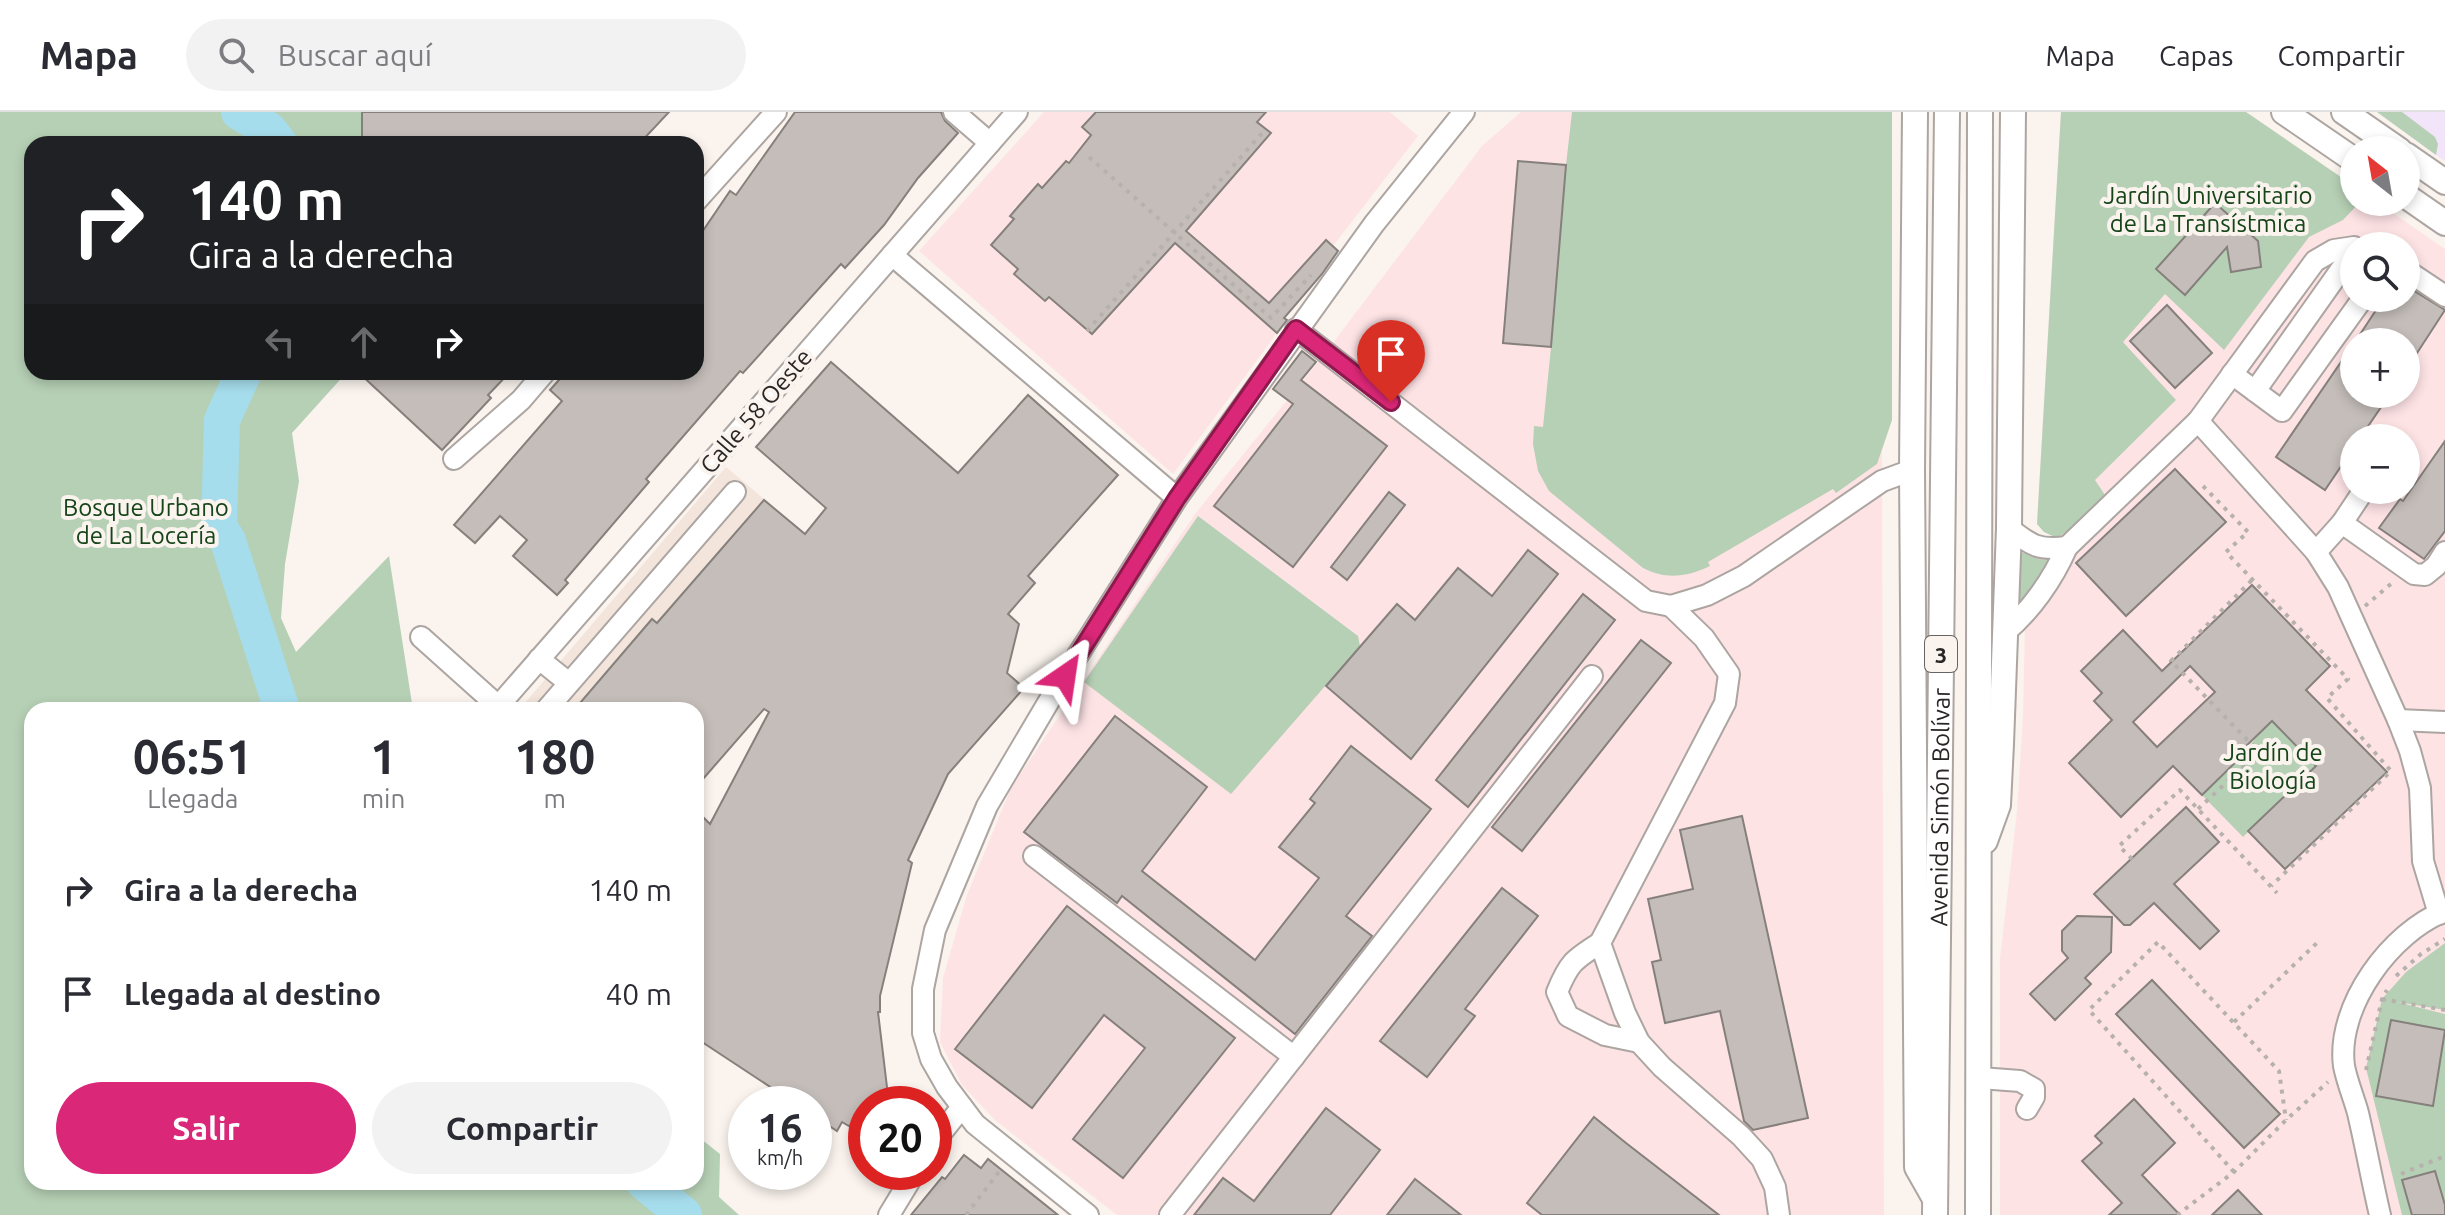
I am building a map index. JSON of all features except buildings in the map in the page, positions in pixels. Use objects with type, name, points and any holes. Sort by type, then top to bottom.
[{"type":"main road","points":[[1915,112],[1912,470],[1917,1167],[1934,1206]]},
{"type":"main road","name":"Avenida Simón Bolívar","points":[[1934,1206],[1947,112]]},
{"type":"main road","name":"Avenida Simón Bolívar","points":[[1978,1215],[1980,112]]},
{"type":"main road","points":[[1979,858],[1998,805],[2009,528],[2013,112]]},
{"type":"main road","points":[[2284,112],[2340,150]]},
{"type":"main road","points":[[2355,115],[2381,136]]},
{"type":"main road","points":[[2420,165],[2445,182]]},
{"type":"main road","points":[[2420,206],[2445,223]]},
{"type":"street","points":[[704,192],[776,112]]},
{"type":"street","points":[[954,112],[990,143]]},
{"type":"street","name":"Calle 58 Oeste","points":[[502,702],[1017,112]]},
{"type":"street","points":[[1088,1215],[975,1124],[931,1059],[923,1033],[923,989],[935,930],[987,806],[1177,498],[1374,224],[1464,112]]},
{"type":"street","points":[[2004,633],[2023,618],[2060,563],[2067,547],[2198,421],[2315,261],[2340,250]]},
{"type":"street","points":[[892,255],[1177,498]]},
{"type":"street","points":[[2255,391],[2340,269]]},
{"type":"street","points":[[2420,279],[2445,296]]},
{"type":"street","points":[[2232,374],[2282,411],[2353,312]]},
{"type":"street","points":[[1296,329],[1646,601],[1671,606],[1707,595],[1744,576],[1882,481],[1912,470]]},
{"type":"street","points":[[454,459],[521,400],[538,380]]},
{"type":"street","points":[[2198,421],[2316,552],[2338,587],[2398,720],[2420,788],[2423,861],[2442,912],[2395,944],[2372,974],[2349,1022],[2344,1065],[2380,1215]]},
{"type":"street","points":[[553,702],[735,492]]},
{"type":"street","points":[[2316,552],[2355,504]]},
{"type":"street","points":[[2342,523],[2414,574],[2425,575],[2445,552]]},
{"type":"street","points":[[2009,528],[2031,545],[2049,550],[2067,547]]},
{"type":"street","points":[[1639,1042],[1605,1035],[1568,1016],[1557,992],[1567,967],[1600,943],[1725,703],[1729,674],[1704,638],[1671,606]]},
{"type":"street","points":[[421,637],[491,702]]},
{"type":"street","points":[[539,659],[569,683]]},
{"type":"street","points":[[1170,1215],[1592,676]]},
{"type":"street","points":[[2398,720],[2445,722]]},
{"type":"street","points":[[1034,856],[1294,1057]]},
{"type":"street","points":[[1600,943],[1639,1042],[1762,1159],[1775,1187],[1779,1215]]},
{"type":"street","points":[[1980,1078],[2020,1081],[2034,1089],[2034,1097],[2027,1109]]},
{"type":"street","points":[[952,1120],[962,1107]]},
{"type":"street","points":[[889,1215],[904,1190]]},
{"type":"path","points":[[1087,331],[1264,131]]},
{"type":"path","points":[[1089,157],[1271,318],[1320,265]]},
{"type":"path","points":[[2203,486],[2248,532],[2226,552],[2348,679],[2327,698],[2391,771],[2271,886]]},
{"type":"path","points":[[2351,618],[2406,570]]},
{"type":"path","points":[[2198,809],[2259,752],[2171,661],[2252,580]]},
{"type":"path","points":[[2132,859],[2119,846],[2180,790],[2277,893]]},
{"type":"path","points":[[2369,1082],[2366,1068],[2382,999],[2392,981],[2421,954],[2445,939]]},
{"type":"path","points":[[2234,1022],[2320,940]]},
{"type":"path","points":[[2234,1172],[2089,1010],[2158,942],[2279,1071],[2286,1120]]},
{"type":"path","points":[[2382,999],[2445,1010]]},
{"type":"path","points":[[2177,1215],[2234,1172],[2344,1065]]},
{"type":"path","points":[[2401,1174],[2445,1156]]},
{"type":"path","points":[[966,1215],[1004,1166]]},
{"type":"shaded area","points":[[1044,112],[1390,112],[1418,136],[1333,246],[1326,240],[1258,315],[1277,333],[1173,474],[919,251]]},
{"type":"shaded area","points":[[1521,112],[1892,112],[1892,420],[1882,450],[1884,1215],[1117,1215],[996,1121],[962,1085],[940,1042],[943,978],[967,895],[1011,788],[1195,514],[1326,352],[1482,146]]},
{"type":"shaded area","points":[[2061,112],[2246,112],[2340,176],[2340,216],[2397,216],[2445,249],[2445,1215],[2000,1215],[2000,959],[2017,812],[2025,627],[2084,545],[2070,529],[2057,538],[2044,532],[2037,524]]},
{"type":"shaded area","points":[[2377,112],[2445,112],[2445,161],[2420,143],[2420,136],[2410,136]]},
{"type":"shaded area","points":[[726,467],[869,587],[704,778],[704,702],[526,702]]},
{"type":"green space","name":"Bosque Urbano de La Locería","points":[[0,112],[362,112],[362,136],[24,136],[24,380],[340,380],[292,433],[299,481],[285,564],[281,618],[296,652],[389,556],[412,702],[24,702],[24,1190],[704,1190],[704,1141],[720,1154],[719,1197],[739,1215],[0,1215]]},
{"type":"green space","points":[[1572,112],[1892,112],[1892,420],[1877,464],[1836,493],[1833,489],[1708,562],[1710,566],[1693,573],[1668,576],[1643,568],[1549,491],[1538,471],[1533,444],[1534,426],[1543,427],[1551,347],[1503,343],[1518,161],[1566,165]]},
{"type":"green space","name":"Jardín Universitario de La Transístmica","points":[[2061,112],[2246,112],[2340,176],[2340,216],[2347,216],[2309,237],[2224,350],[2165,294],[2123,342],[2176,400],[2095,480],[2105,495],[2070,529],[2057,538],[2044,532],[2037,524]]},
{"type":"green space","points":[[2377,112],[2402,112],[2435,137],[2438,144],[2436,155],[2420,143],[2420,136],[2410,136]]},
{"type":"green space","points":[[1198,516],[1358,636],[1360,646],[1231,794],[1084,682]]},
{"type":"green space","points":[[2016,550],[2038,559],[2054,561],[2017,617]]},
{"type":"green space","name":"Jardín de Biología","points":[[2272,721],[2317,765],[2243,837],[2202,795]]},
{"type":"green space","points":[[2445,943],[2445,1010],[2397,1002],[2445,1014],[2445,1215],[2402,1215],[2366,1068],[2382,999],[2406,972]]},
{"type":"waterway","points":[[239,112],[274,136]]},
{"type":"waterway","points":[[240,380],[222,420],[219,526],[228,541],[279,702]]},
{"type":"waterway","points":[[654,1190],[684,1215]]},
{"type":"route","points":[[1065,676],[1177,498],[1296,329],[1391,402]]}]
